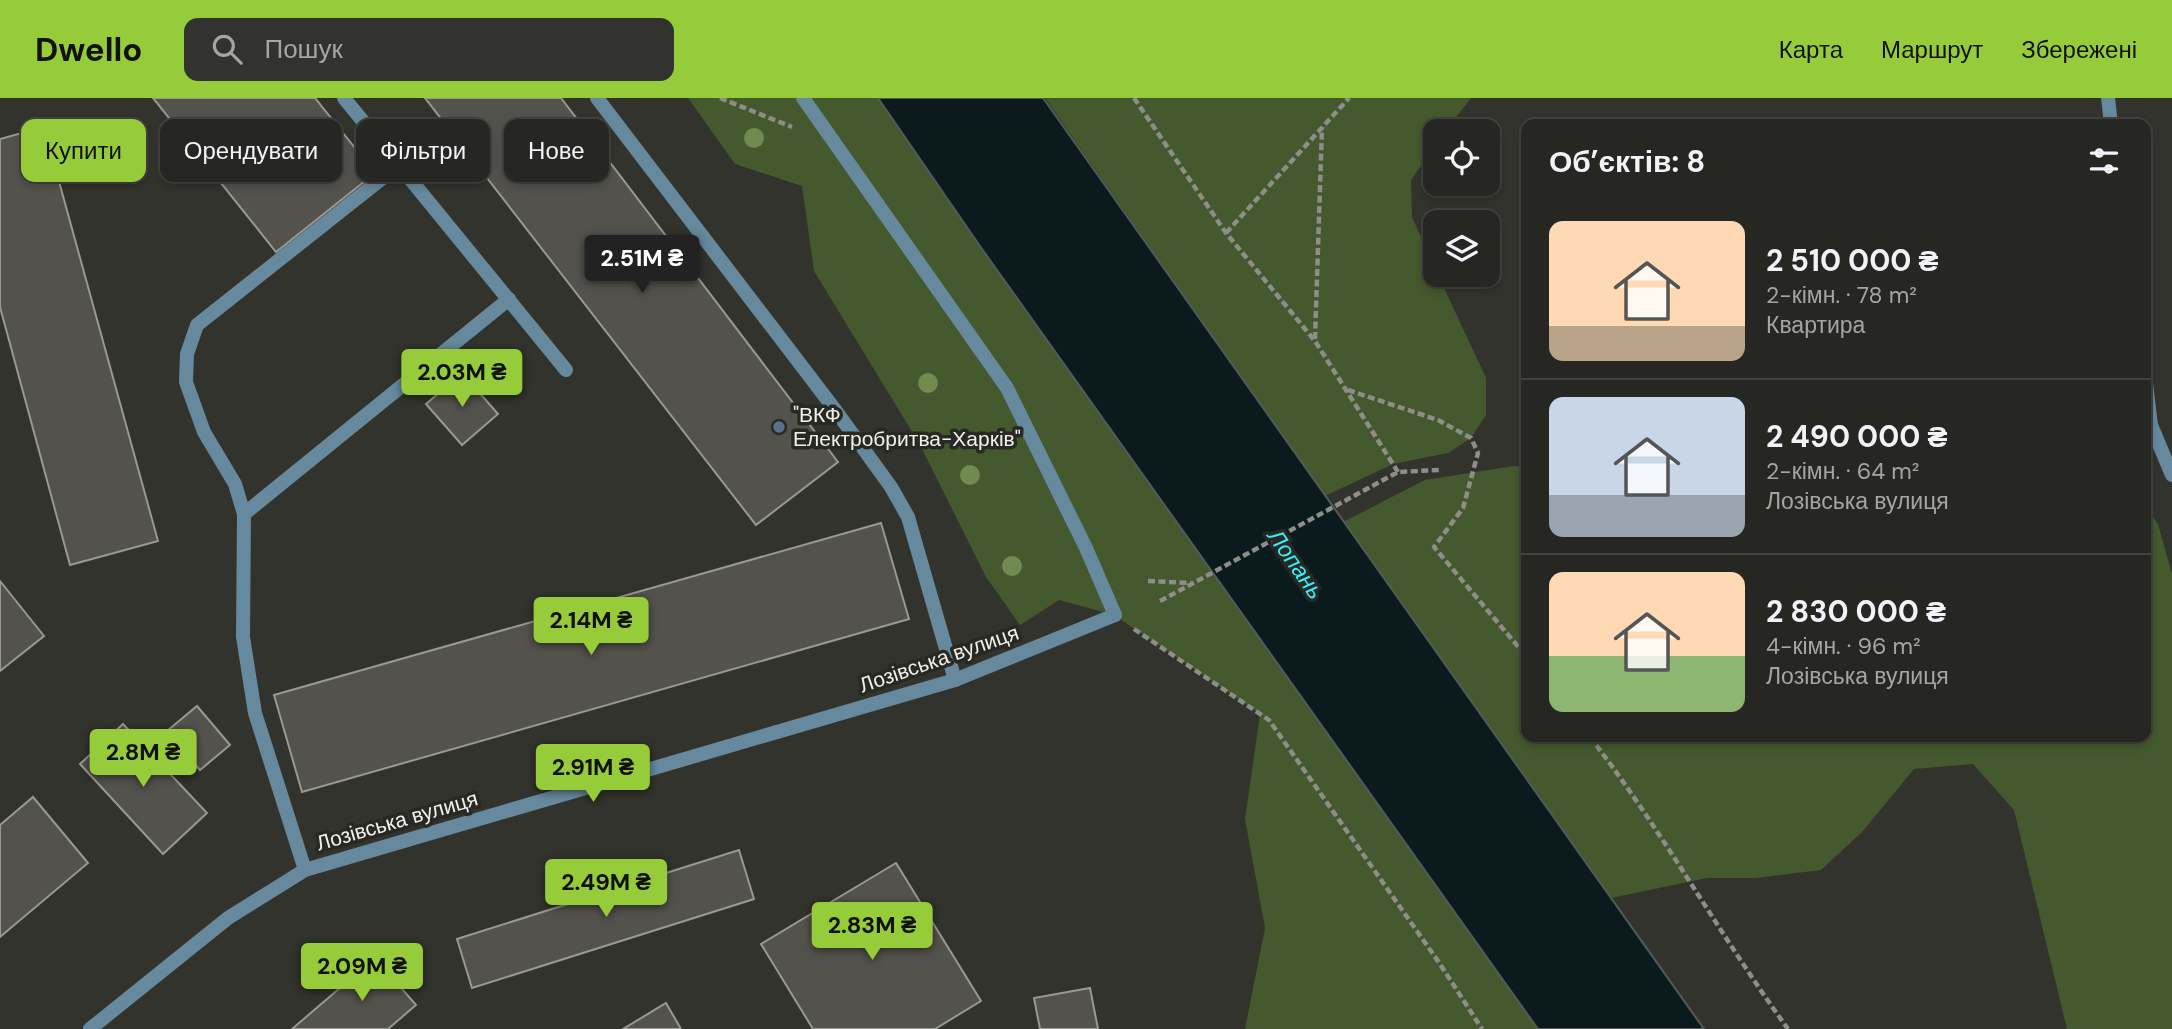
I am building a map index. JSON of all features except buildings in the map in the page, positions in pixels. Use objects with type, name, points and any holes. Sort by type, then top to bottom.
[{"type":"street","points":[[344,98],[361,119]]},
{"type":"street","points":[[597,98],[891,487],[908,517],[955,680]]},
{"type":"street","points":[[803,98],[1007,388],[1086,548],[1115,615]]},
{"type":"street","points":[[2108,98],[2111,119]]},
{"type":"street","points":[[305,870],[254,713],[243,637],[244,514],[235,484],[204,432],[186,382],[187,354],[197,325],[378,182]]},
{"type":"street","points":[[413,182],[566,370]]},
{"type":"street","points":[[244,514],[509,299]]},
{"type":"street","points":[[2151,425],[2172,475]]},
{"type":"street","name":"Лозівська вулиця","points":[[90,1029],[228,918],[305,870],[955,680],[1115,615]]},
{"type":"path","points":[[720,98],[835,144]]},
{"type":"path","points":[[1134,98],[1226,233],[1315,341],[1398,472]]},
{"type":"path","points":[[1226,233],[1349,98]]},
{"type":"path","points":[[1315,341],[1322,127]]},
{"type":"path","points":[[1348,390],[1438,420],[1472,438],[1478,453],[1463,508],[1434,547],[1521,650]]},
{"type":"path","points":[[1160,601],[1398,472],[1439,470]]},
{"type":"path","points":[[1147,581],[1192,583]]},
{"type":"path","points":[[1115,615],[1269,720],[1482,1029]]},
{"type":"path","points":[[1594,742],[1788,1029]]},
{"type":"green space","points":[[688,98],[878,98],[1538,1029],[1245,1029],[1265,928],[1245,819],[1260,714],[1114,615],[1059,600],[1020,625],[986,577],[919,443],[814,271],[802,186],[735,164]]},
{"type":"green space","points":[[1045,98],[1471,98],[1454,119],[1423,119],[1423,163],[1411,180],[1412,217],[1423,241],[1423,287],[1444,287],[1486,378],[1486,415],[1471,438],[1448,453],[1393,464],[1325,496]]},
{"type":"green space","points":[[1521,467],[1521,742],[2151,742],[2151,515],[2158,524],[2172,574],[2172,1029],[2067,1029],[2014,810],[1973,764],[1914,769],[1862,832],[1821,870],[1756,878],[1707,878],[1611,898],[1343,522],[1425,480]]},
{"type":"water","name":"Лопань","points":[[878,98],[1043,98],[1704,1029],[1538,1029],[982,249]]},
{"type":"place","name":"\"ВКФ Електробритва-Харків\"","points":[[779,427]]}]
